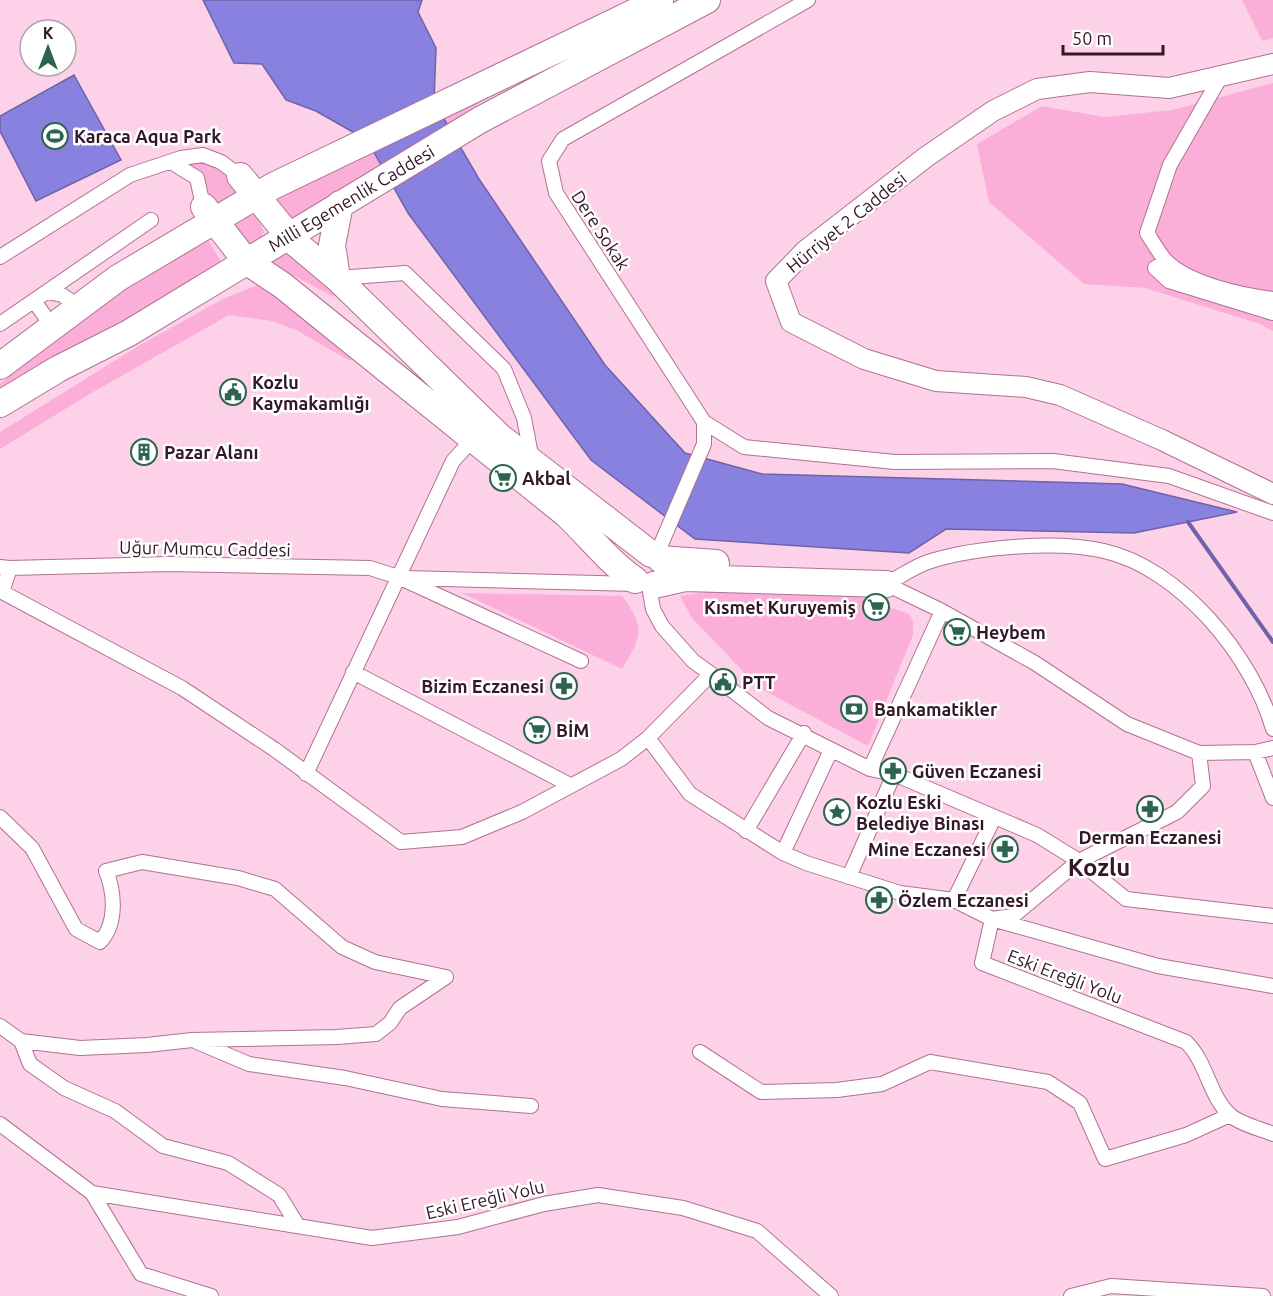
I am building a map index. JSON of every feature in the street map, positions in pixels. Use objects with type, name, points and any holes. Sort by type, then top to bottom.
[{"type":"highway","name":"Milli Egemenlik Caddesi","points":[[208,213],[264,191],[660,0]]},
{"type":"highway","name":"Milli Egemenlik Caddesi","points":[[0,404],[58,369],[129,333],[287,235],[480,120],[707,0]]},
{"type":"highway","points":[[240,176],[264,191],[287,235],[338,278],[423,364],[500,437],[533,465],[656,557]]},
{"type":"highway","points":[[338,278],[332,245],[348,199]]},
{"type":"highway","points":[[0,366],[78,306],[180,240],[208,213],[236,267],[282,285],[566,514],[596,542],[616,568],[644,584],[685,578],[886,584]]},
{"type":"highway","points":[[644,584],[631,571],[633,561],[641,555],[852,569],[874,576],[886,584]]},
{"type":"street","name":"Dere Sokak","points":[[704,422],[556,193],[549,161],[563,139],[808,0]]},
{"type":"street","name":"Hürriyet 2 Caddesi","points":[[1273,64],[1169,88],[1090,82],[1037,89],[993,111],[926,157],[805,251],[776,280],[791,322],[864,359],[936,381],[1026,387],[1060,395],[1162,440],[1273,494]]},
{"type":"street","points":[[1221,76],[1170,165],[1147,233],[1166,261],[1186,275],[1249,296],[1273,299]]},
{"type":"street","points":[[0,257],[130,175],[203,155],[221,162],[240,176]]},
{"type":"street","points":[[171,162],[197,178],[208,213]]},
{"type":"street","points":[[0,324],[150,220]]},
{"type":"street","points":[[1166,261],[1155,268],[1169,281],[1273,313]]},
{"type":"street","points":[[338,278],[405,273],[504,369],[524,418],[533,465]]},
{"type":"street","points":[[47,292],[62,294],[78,306]]},
{"type":"street","points":[[34,301],[52,326]]},
{"type":"street","points":[[704,422],[744,447],[895,462],[1053,461],[1169,476],[1273,513]]},
{"type":"street","points":[[656,557],[704,444],[704,422]]},
{"type":"street","points":[[306,774],[453,461],[472,440]]},
{"type":"street","points":[[886,584],[929,561],[970,553],[1038,545],[1104,551],[1151,570],[1192,601],[1231,643],[1259,687],[1273,729]]},
{"type":"street","name":"Uğur Mumcu Caddesi","points":[[5,567],[168,564],[369,568],[398,577]]},
{"type":"street","points":[[5,567],[2,592],[182,688],[274,749],[400,842],[462,837],[522,812],[621,759],[648,738],[711,675]]},
{"type":"street","points":[[398,577],[644,584],[662,626],[693,660],[768,717],[804,733],[831,750],[870,769],[894,774],[1037,835],[1079,861],[1126,899],[1273,916]]},
{"type":"street","points":[[398,577],[581,661]]},
{"type":"street","points":[[886,584],[942,611],[1035,663],[1127,724],[1199,753],[1255,752],[1273,748]]},
{"type":"street","points":[[870,769],[942,611]]},
{"type":"street","points":[[354,672],[570,785]]},
{"type":"street","points":[[746,831],[804,733]]},
{"type":"street","points":[[648,738],[690,794],[783,853],[849,878],[900,893],[954,900],[992,919],[1158,966],[1273,986]]},
{"type":"street","points":[[783,853],[831,750]]},
{"type":"street","points":[[1255,752],[1273,798]]},
{"type":"street","points":[[992,919],[1013,916],[1079,861],[1177,812],[1203,786],[1199,753]]},
{"type":"street","points":[[849,878],[894,774]]},
{"type":"street","points":[[0,817],[32,848],[76,929],[100,942],[109,932],[113,889],[106,871],[142,862],[238,878],[275,890],[342,947],[375,962],[446,977],[400,1008],[390,1023],[376,1034],[192,1040],[80,1048],[21,1041],[0,1026]]},
{"type":"street","points":[[954,900],[994,818]]},
{"type":"street","name":"Eski Ereğli Yolu","points":[[992,919],[982,963],[1186,1042],[1196,1052],[1215,1092],[1230,1115]]},
{"type":"street","points":[[192,1040],[249,1064],[345,1078],[442,1099],[531,1106]]},
{"type":"street","points":[[21,1041],[30,1064],[64,1088],[115,1111],[163,1146],[228,1163],[279,1195],[298,1226]]},
{"type":"street","points":[[700,1052],[761,1092],[837,1090],[882,1084],[930,1062],[1048,1082],[1080,1103],[1105,1158],[1186,1135],[1230,1115],[1273,1134]]},
{"type":"street","name":"Eski Ereğli Yolu","points":[[0,1124],[92,1193],[372,1238],[458,1227],[544,1204],[598,1195],[683,1208],[757,1231],[831,1296]]},
{"type":"street","points":[[92,1193],[141,1274],[211,1296]]},
{"type":"street","points":[[1071,1296],[1111,1287],[1186,1289],[1263,1296]]},
{"type":"shaded area","points":[[203,0],[422,0],[418,12],[436,48],[434,102],[479,179],[605,365],[685,453],[762,474],[1122,484],[1237,512],[1134,533],[946,529],[909,553],[695,539],[591,460],[408,213],[367,140],[316,111],[286,100],[262,64],[234,63]]},
{"type":"shaded area","points":[[1242,0],[1273,0],[1273,38],[1262,41]]},
{"type":"shaded area","name":"Karaca Aqua Park","points":[[69,78],[76,78],[121,160],[36,201],[0,131],[0,116]]},
{"type":"shaded area","points":[[1273,83],[1273,331],[1260,324],[1145,288],[1084,284],[989,202],[977,144],[1042,106],[1104,117],[1172,110]]},
{"type":"shaded area","points":[[487,98],[292,228],[270,193]]},
{"type":"shaded area","points":[[200,159],[217,167],[243,192],[213,207],[205,189],[184,162]]},
{"type":"shaded area","points":[[248,213],[258,217],[264,232],[259,241],[250,247],[230,226]]},
{"type":"shaded area","points":[[203,231],[224,267],[0,392],[0,384],[11,374],[147,268]]},
{"type":"shaded area","points":[[284,248],[338,291],[334,297],[266,261]]},
{"type":"shaded area","points":[[257,285],[272,288],[357,355],[350,361],[296,330],[272,321],[229,315],[88,395],[0,449],[0,432],[140,345],[223,299]]},
{"type":"shaded area","points":[[718,590],[860,597],[909,614],[913,620],[913,635],[868,746],[759,688],[692,618],[680,596]]},
{"type":"shaded area","points":[[462,593],[622,596],[638,624],[637,640],[622,669]]},
{"type":"waterway","points":[[1188,522],[1273,642]]},
{"type":"place","name":"Karaca Aqua Park","points":[[55,136]]},
{"type":"place","name":"Kozlu Kaymakamlığı","points":[[233,392]]},
{"type":"place","name":"Pazar Alanı","points":[[144,452]]},
{"type":"place","name":"Akbal","points":[[503,478]]},
{"type":"place","name":"Kısmet Kuruyemiş","points":[[876,607]]},
{"type":"place","name":"Heybem","points":[[957,632]]},
{"type":"place","name":"PTT","points":[[723,682]]},
{"type":"place","name":"Bizim Eczanesi","points":[[564,686]]},
{"type":"place","name":"Bankamatikler","points":[[854,709]]},
{"type":"place","name":"BİM","points":[[537,730]]},
{"type":"place","name":"Güven Eczanesi","points":[[893,771]]},
{"type":"place","name":"Derman Eczanesi","points":[[1150,809]]},
{"type":"place","name":"Kozlu Eski Belediye Binası","points":[[837,812]]},
{"type":"place","name":"Mine Eczanesi","points":[[1005,849]]},
{"type":"place","name":"Özlem Eczanesi","points":[[879,900]]},
{"type":"district","name":"Kozlu","points":[[1099,867]]}]
